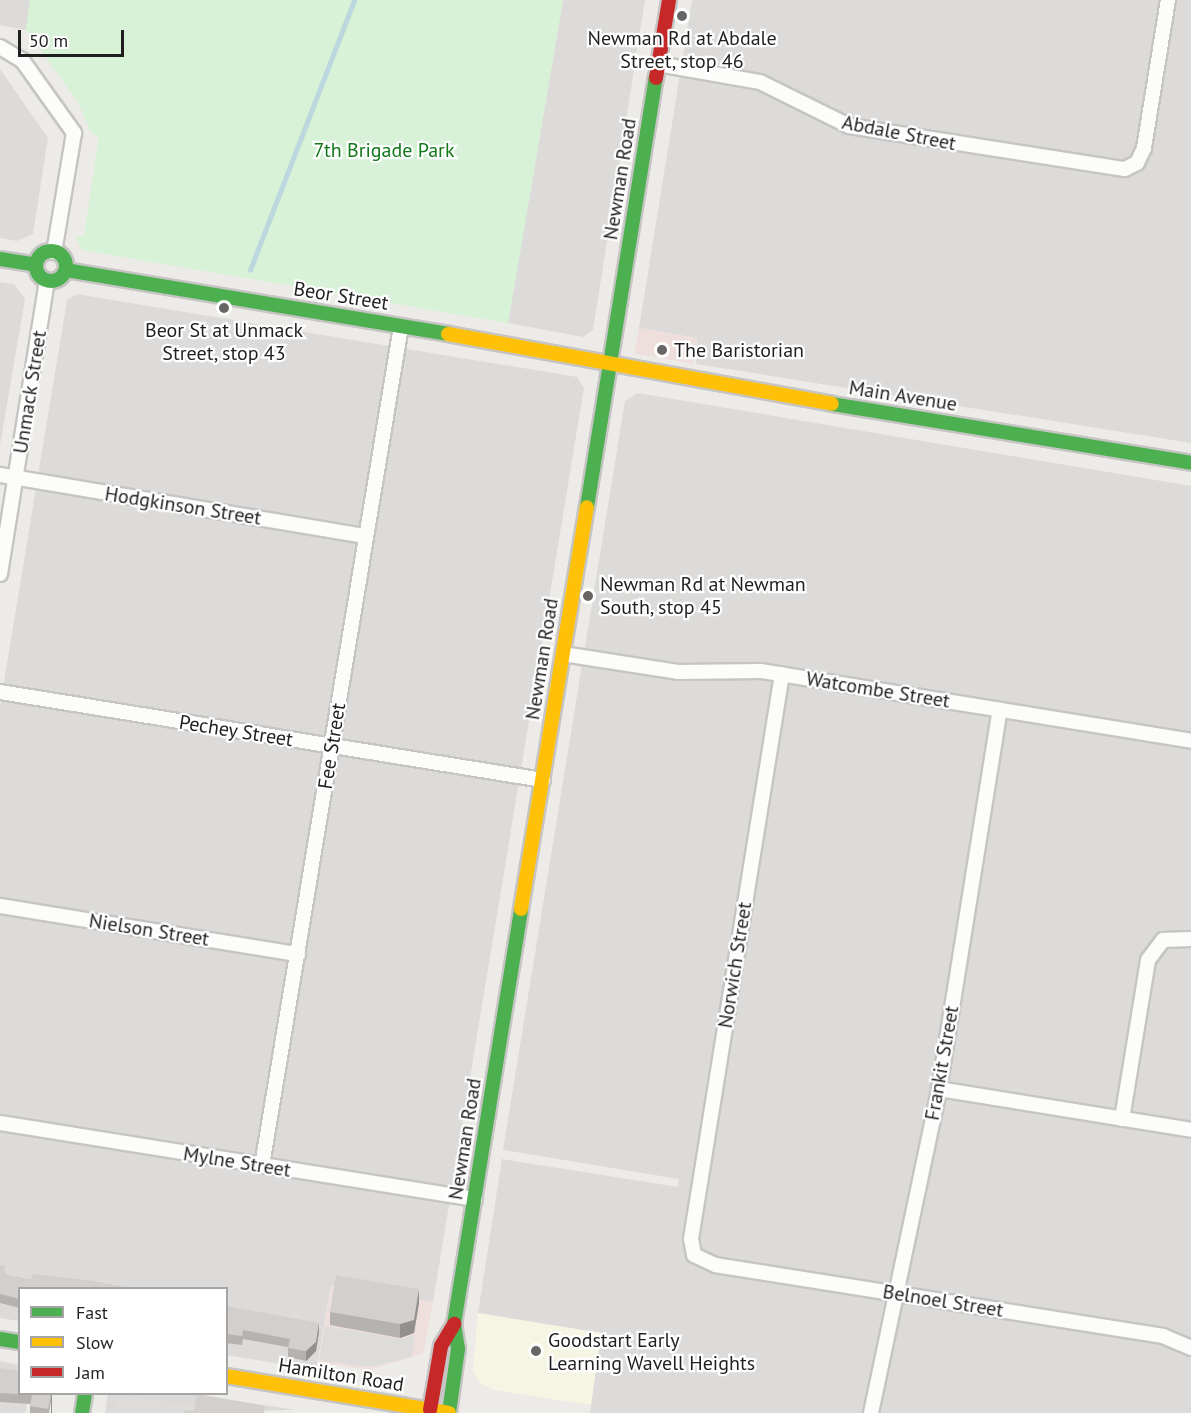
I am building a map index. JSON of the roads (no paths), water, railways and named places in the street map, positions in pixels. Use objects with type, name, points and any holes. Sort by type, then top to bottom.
[{"type":"main road","name":"Newman Road","points":[[449,1413],[458,1349],[454,1324],[669,0]]},
{"type":"main road","points":[[0,260],[36,266],[47,281],[57,280],[66,270],[65,260],[54,252],[40,256],[36,266]]},
{"type":"main road","name":"Beor Street","points":[[66,270],[401,326],[610,364]]},
{"type":"main road","name":"Main Avenue","points":[[610,364],[1191,463]]},
{"type":"main road","name":"Newman Road","points":[[430,1410],[441,1346],[454,1324]]},
{"type":"main road","points":[[0,1339],[18,1342]]},
{"type":"main road","name":"Hamilton Road","points":[[228,1376],[449,1413]]},
{"type":"main road","points":[[82,1413],[85,1395]]},
{"type":"street","points":[[1142,177],[1134,165],[1144,148],[1168,0]]},
{"type":"street","points":[[0,46],[22,60],[74,133],[54,252]]},
{"type":"street","name":"Abdale Street","points":[[658,64],[760,82],[849,126],[1112,169],[1134,165]]},
{"type":"street","name":"Unmack Street","points":[[0,574],[47,281]]},
{"type":"street","name":"Fee Street","points":[[262,1166],[401,326]]},
{"type":"street","name":"Hodgkinson Street","points":[[0,475],[366,536]]},
{"type":"street","name":"Watcombe Street","points":[[563,654],[678,672],[782,674],[1191,741]]},
{"type":"street","name":"Norwich Street","points":[[694,1255],[691,1239],[782,674]]},
{"type":"street","name":"Pechey Street","points":[[0,692],[543,780]]},
{"type":"street","name":"Frankit Street","points":[[871,1413],[892,1292],[939,1089],[1000,710]]},
{"type":"street","name":"Nielson Street","points":[[0,906],[298,954]]},
{"type":"street","points":[[1122,1119],[1148,960],[1163,940],[1191,939]]},
{"type":"street","points":[[939,1089],[1191,1130]]},
{"type":"street","name":"Mylne Street","points":[[0,1123],[475,1199]]},
{"type":"street","name":"Belnoel Street","points":[[694,1255],[715,1265],[1163,1336],[1191,1348]]},
{"type":"waterway","points":[[250,270],[354,0]]},
{"type":"place","name":"Newman Rd at Abdale Street, stop 46","points":[[682,16]]},
{"type":"place","name":"Beor St at Unmack Street, stop 43","points":[[224,308]]},
{"type":"place","name":"The Baristorian","points":[[662,350]]},
{"type":"place","name":"Newman Rd at Newman South, stop 45","points":[[588,596]]},
{"type":"place","name":"Goodstart Early Learning Wavell Heights","points":[[536,1351]]},
{"type":"park label","name":"7th Brigade Park","points":[[384,150]]}]
